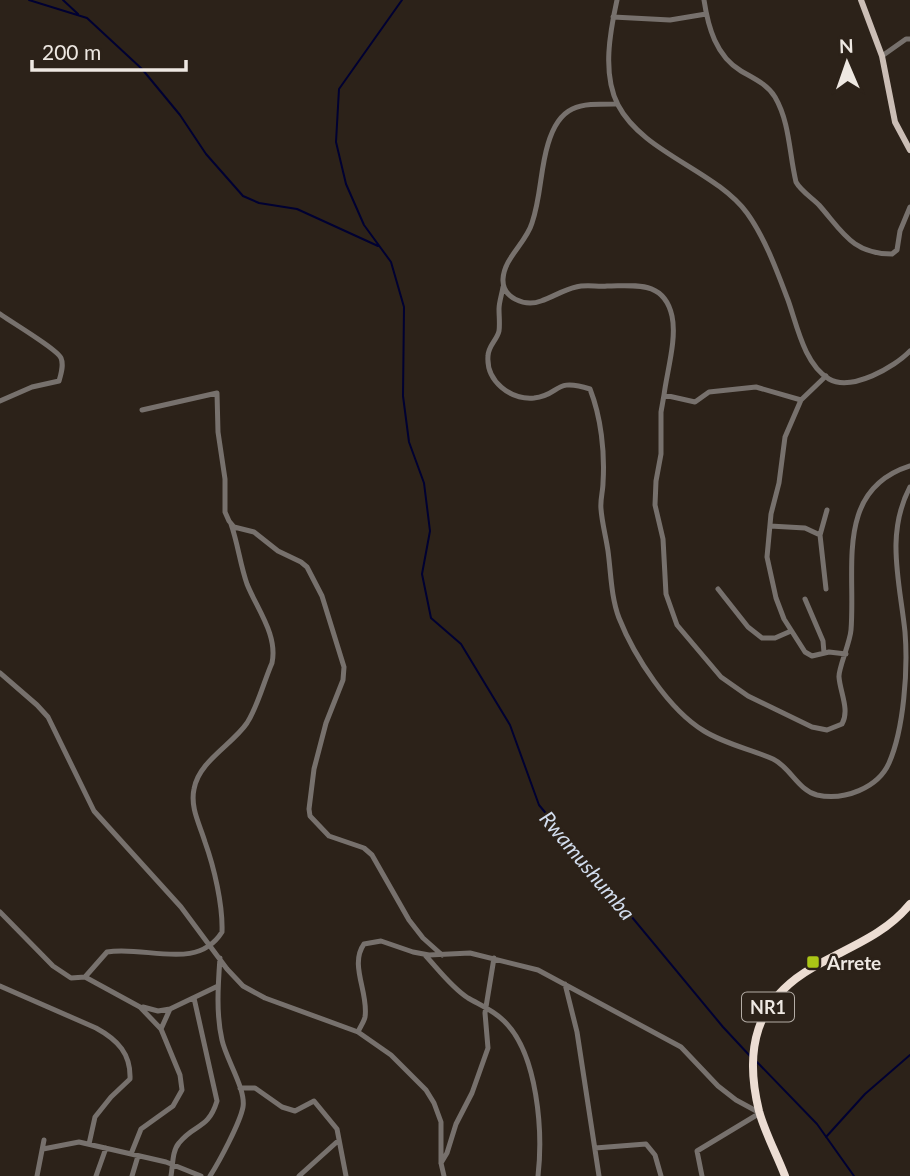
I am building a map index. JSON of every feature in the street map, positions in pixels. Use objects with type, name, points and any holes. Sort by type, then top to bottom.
[{"type":"highway","name":"NR1","points":[[785,1176],[760,1113],[753,1077],[752,1051],[760,1022],[769,1006],[792,981],[883,930],[910,904]]},
{"type":"main road","points":[[861,0],[882,56],[899,132],[910,149]]},
{"type":"street","points":[[617,0],[608,74],[617,104],[637,129],[723,190],[746,212],[763,242],[807,351],[825,376],[835,382],[861,380],[897,363],[910,351]]},
{"type":"street","points":[[705,0],[710,31],[724,55],[732,65],[774,94],[785,122],[796,182],[817,203],[837,230],[858,246],[892,254],[897,250],[900,231],[910,207]]},
{"type":"street","points":[[613,17],[670,20],[706,14]]},
{"type":"street","points":[[882,56],[910,38]]},
{"type":"street","points":[[617,104],[578,105],[561,117],[548,143],[533,222],[527,236],[505,268],[499,306],[499,330],[488,352],[488,366],[497,383],[506,393],[516,398],[537,398],[566,383],[590,389],[596,403],[603,467],[600,509],[614,601],[626,634],[666,699],[696,726],[741,748],[774,760],[804,788],[816,794],[843,794],[863,790],[875,782],[889,762],[896,742],[905,688],[907,659],[897,579],[896,541],[901,509],[910,487]]},
{"type":"street","points":[[503,287],[509,297],[530,303],[539,302],[577,286],[639,285],[655,291],[668,304],[674,327],[661,412],[661,454],[654,505],[661,527],[666,594],[677,625],[731,685],[748,696],[822,730],[838,727],[844,720],[844,699],[838,674],[846,654],[852,621],[850,576],[856,521],[868,495],[880,481],[910,466]]},
{"type":"street","points":[[0,314],[54,350],[61,359],[62,371],[59,381],[32,387],[0,401]]},
{"type":"street","points":[[825,376],[801,400],[785,437],[779,484],[771,514],[767,563],[776,598],[791,631],[809,655],[846,654]]},
{"type":"street","points":[[664,395],[695,402],[709,392],[755,387],[801,400]]},
{"type":"street","points":[[85,976],[109,951],[140,950],[189,954],[211,945],[222,932],[208,853],[193,804],[194,789],[208,765],[247,723],[273,654],[268,627],[247,582],[241,553],[225,512],[225,479],[218,432],[217,393],[142,410]]},
{"type":"street","points":[[826,589],[820,535],[827,510]]},
{"type":"street","points":[[231,524],[254,532],[278,551],[301,562],[307,568],[317,584],[336,636],[344,674],[318,748],[310,816],[329,836],[364,848],[372,855],[409,920],[423,938],[442,955]]},
{"type":"street","points":[[770,526],[805,528],[820,535]]},
{"type":"street","points":[[718,589],[748,627],[762,638],[775,638],[791,631]]},
{"type":"street","points":[[805,598],[824,653]]},
{"type":"street","points":[[0,673],[48,717],[94,811],[155,876],[243,986],[265,998],[358,1032],[391,1055],[415,1077],[435,1102],[443,1135],[443,1176]]},
{"type":"street","points":[[0,912],[58,971],[71,978],[85,976],[140,1007],[158,1011],[170,1009],[218,986]]},
{"type":"street","points":[[358,1032],[365,1018],[359,962],[364,944],[381,941],[425,954],[470,953],[538,970],[681,1047],[718,1086],[760,1113]]},
{"type":"street","points":[[425,954],[466,997],[486,1006],[514,1032],[529,1069],[539,1124],[538,1176]]},
{"type":"street","points":[[210,1176],[244,1106],[222,1040],[218,986],[220,958]]},
{"type":"street","points":[[441,1163],[472,1093],[488,1048],[486,1006],[494,958]]},
{"type":"street","points":[[565,985],[577,1032],[599,1176]]},
{"type":"street","points":[[0,986],[96,1028],[110,1036],[127,1053],[131,1068],[130,1079],[95,1117],[89,1144]]},
{"type":"street","points":[[170,1176],[179,1143],[212,1116],[217,1101],[194,998]]},
{"type":"street","points":[[131,1154],[141,1129],[173,1106],[182,1090],[180,1075],[161,1029],[140,1007]]},
{"type":"street","points":[[161,1029],[170,1009]]},
{"type":"street","points":[[240,1088],[254,1088],[282,1107],[295,1111],[313,1101],[337,1129],[346,1176]]},
{"type":"street","points":[[702,1176],[697,1151],[760,1113]]},
{"type":"street","points":[[37,1176],[44,1140]]},
{"type":"street","points":[[299,1176],[339,1140]]},
{"type":"street","points":[[43,1149],[79,1142],[173,1165],[201,1176]]},
{"type":"street","points":[[595,1147],[646,1144],[655,1155],[661,1176]]},
{"type":"street","points":[[96,1176],[106,1148]]},
{"type":"street","points":[[132,1176],[138,1156]]},
{"type":"waterway","points":[[29,0],[87,18],[142,69],[180,115],[206,154],[243,196],[259,203],[297,209],[378,246]]},
{"type":"waterway","points":[[63,0],[78,14]]},
{"type":"waterway","name":"Rwamushumba","points":[[402,0],[339,89],[336,142],[346,184],[364,225],[391,262],[404,307],[403,396],[409,442],[424,483],[430,531],[422,574],[431,618],[461,644],[510,725],[539,805],[750,1056]]},
{"type":"waterway","points":[[826,1137],[865,1094],[910,1055]]},
{"type":"waterway","name":"Rwamushumba","points":[[757,1062],[817,1124],[854,1176]]},
{"type":"place","name":"Arrete","points":[[813,962]]}]
